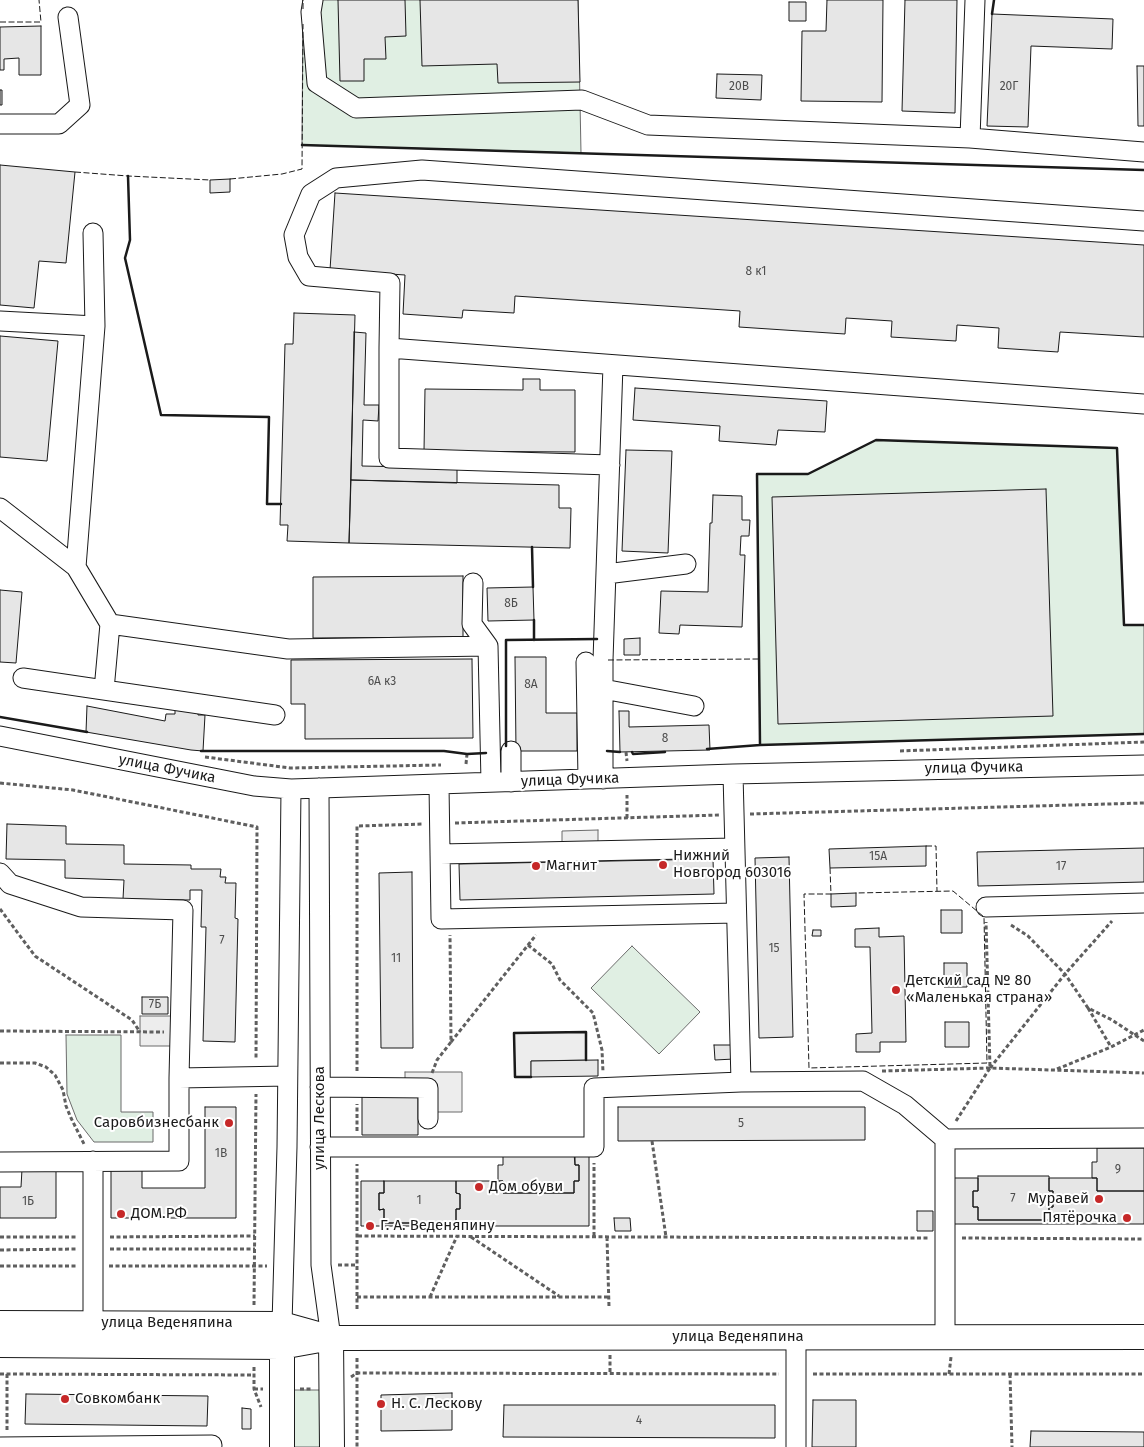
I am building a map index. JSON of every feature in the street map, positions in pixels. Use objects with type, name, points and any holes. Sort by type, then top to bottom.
[{"type":"main road","name":"улица Веденяпина","points":[[0,1323],[93,1324],[332,1338],[796,1337],[948,1347],[1144,1337]]},
{"type":"main road","name":"улица Веденяпина","points":[[0,1345],[254,1347],[282,1335]]},
{"type":"main road","points":[[282,1335],[282,1447]]},
{"type":"main road","name":"улица Лескова","points":[[332,1338],[332,1447]]},
{"type":"street","points":[[313,0],[311,12],[317,83],[356,108],[582,100],[648,125],[970,138],[1144,152]]},
{"type":"street","points":[[970,138],[975,0]]},
{"type":"street","points":[[0,124],[59,124],[80,105],[68,17]]},
{"type":"street","points":[[610,465],[389,458],[390,283],[309,276],[298,257],[294,235],[312,194],[336,178],[422,170],[1144,221]]},
{"type":"street","points":[[76,567],[95,326],[93,233]]},
{"type":"street","points":[[0,321],[95,326]]},
{"type":"street","points":[[389,348],[1144,404]]},
{"type":"street","points":[[595,779],[603,689],[614,365]]},
{"type":"street","points":[[0,508],[76,567],[110,624],[104,690]]},
{"type":"street","points":[[606,574],[686,564]]},
{"type":"street","points":[[473,584],[472,624],[488,646],[491,782]]},
{"type":"street","points":[[110,624],[288,649],[488,646]]},
{"type":"street","points":[[586,662],[595,779]]},
{"type":"street","points":[[23,678],[275,716]]},
{"type":"street","points":[[603,689],[694,706]]},
{"type":"street","name":"улица Фучика","points":[[0,736],[254,786],[291,789],[733,774],[1144,765]]},
{"type":"street","points":[[511,752],[511,782]]},
{"type":"street","points":[[733,774],[741,1082]]},
{"type":"street","points":[[439,785],[441,920],[736,914]]},
{"type":"street","name":"улица Лескова","points":[[319,788],[321,1265],[332,1338]]},
{"type":"street","points":[[282,1335],[291,789]]},
{"type":"street","points":[[440,854],[734,848]]},
{"type":"street","points":[[0,873],[10,884],[81,907],[183,910],[179,1161],[0,1162]]},
{"type":"street","points":[[986,907],[1136,903]]},
{"type":"street","points":[[179,1078],[287,1076]]},
{"type":"street","points":[[320,1147],[594,1147],[594,1088],[741,1082],[863,1081],[905,1105],[945,1138],[1144,1138]]},
{"type":"street","points":[[320,1087],[428,1088],[428,1119]]},
{"type":"street","points":[[945,1138],[948,1347]]},
{"type":"street","points":[[93,1161],[93,1324]]},
{"type":"street","points":[[796,1337],[796,1447]]},
{"type":"street","points":[[0,1447],[182,1447],[212,1445]]},
{"type":"path","points":[[897,751],[1144,742]]},
{"type":"path","points":[[466,764],[467,754]]},
{"type":"path","points":[[200,756],[290,768],[449,764]]},
{"type":"path","points":[[458,764],[491,762]]},
{"type":"path","points":[[0,783],[73,790],[257,828]]},
{"type":"path","points":[[357,826],[357,1309]]},
{"type":"path","points":[[945,1138],[990,1068],[1065,974],[1136,903]]},
{"type":"path","points":[[986,907],[1028,936],[1065,974],[1111,1046]]},
{"type":"path","points":[[986,907],[990,1068]]},
{"type":"path","points":[[0,909],[35,956],[132,1020],[140,1032]]},
{"type":"path","points":[[428,1088],[437,1060],[550,917]]},
{"type":"path","points":[[450,919],[451,1042]]},
{"type":"path","points":[[528,945],[552,964],[560,980],[593,1013],[602,1050],[604,1087]]},
{"type":"path","points":[[1088,1008],[1144,1041]]},
{"type":"path","points":[[1054,1070],[1144,1030]]},
{"type":"path","points":[[0,1031],[180,1032]]},
{"type":"path","points":[[0,1063],[35,1062],[46,1067],[55,1075],[63,1090],[66,1106],[71,1118],[93,1161]]},
{"type":"path","points":[[863,1081],[879,1071],[990,1068],[1144,1073]]},
{"type":"path","points":[[652,1141],[666,1237]]},
{"type":"path","points":[[594,1147],[594,1237]]},
{"type":"path","points":[[0,1266],[93,1251],[255,1236]]},
{"type":"path","points":[[358,1236],[1144,1239]]},
{"type":"path","points":[[430,1297],[457,1236]]},
{"type":"path","points":[[471,1236],[560,1297]]},
{"type":"path","points":[[0,1237],[93,1251],[273,1266]]},
{"type":"path","points":[[607,1237],[609,1307]]},
{"type":"path","points":[[0,1250],[255,1249]]},
{"type":"path","points":[[338,1265],[357,1265]]},
{"type":"path","points":[[357,1297],[609,1297]]},
{"type":"path","points":[[254,1347],[254,1389],[260,1404],[260,1413]]},
{"type":"path","points":[[948,1347],[950,1374]]},
{"type":"path","points":[[610,1350],[610,1374]]},
{"type":"path","points":[[357,1354],[357,1447]]},
{"type":"path","points":[[254,1389],[332,1389],[357,1373],[1144,1374]]},
{"type":"path","points":[[0,1374],[254,1375]]},
{"type":"path","points":[[7,1374],[8,1447]]},
{"type":"path","points":[[1010,1374],[1012,1447]]},
{"type":"green space","points":[[303,0],[578,0],[581,153],[302,145]]},
{"type":"green space","points":[[876,440],[1117,448],[1124,625],[1144,625],[1144,734],[760,745],[757,474],[808,474]]},
{"type":"green space","points":[[632,946],[700,1012],[659,1054],[591,988]]},
{"type":"green space","points":[[66,1035],[121,1035],[121,1112],[153,1112],[153,1142],[94,1142],[77,1120],[67,1094]]},
{"type":"green space","points":[[294,1390],[325,1390],[325,1447],[294,1447]]},
{"type":"shaded area","points":[[598,830],[598,843],[562,844],[562,831]]},
{"type":"shaded area","points":[[140,1016],[172,1016],[172,1046],[140,1046]]},
{"type":"shaded area","points":[[586,1032],[586,1060],[531,1061],[531,1077],[515,1077],[514,1033]]},
{"type":"shaded area","points":[[405,1072],[462,1072],[462,1112],[418,1112],[405,1095]]},
{"type":"building","points":[[338,0],[405,0],[406,36],[385,37],[386,59],[364,59],[364,81],[340,81]]},
{"type":"building","points":[[420,0],[578,0],[580,82],[498,83],[497,64],[422,66]]},
{"type":"building","points":[[827,0],[883,0],[882,102],[801,101],[802,31],[826,31]]},
{"type":"building","points":[[905,0],[957,0],[955,113],[902,111]]},
{"type":"building","points":[[789,2],[806,2],[806,21],[789,21]]},
{"type":"building","points":[[992,14],[1113,19],[1112,49],[1031,46],[1028,127],[987,126]]},
{"type":"building","points":[[41,26],[41,75],[19,75],[19,58],[4,59],[4,70],[0,70],[0,27]]},
{"type":"building","points":[[1137,66],[1144,66],[1144,126],[1138,126]]},
{"type":"building","points":[[717,74],[762,75],[761,100],[716,98]]},
{"type":"building","points":[[0,90],[2,90],[2,105],[0,105]]},
{"type":"building","points":[[0,165],[75,172],[66,263],[39,261],[34,308],[0,305]]},
{"type":"building","points":[[230,179],[230,192],[210,193],[210,180]]},
{"type":"building","points":[[335,193],[1144,245],[1144,337],[1060,332],[1058,352],[998,348],[999,328],[957,325],[956,341],[891,337],[892,321],[846,318],[845,334],[739,327],[740,311],[515,296],[514,313],[463,310],[462,318],[403,314],[405,275],[330,270]]},
{"type":"building","points":[[294,313],[355,315],[349,543],[287,541],[288,525],[280,525],[285,344],[293,344]]},
{"type":"building","points":[[354,332],[366,333],[364,405],[379,405],[378,421],[363,420],[362,466],[457,468],[457,483],[351,480]]},
{"type":"building","points":[[0,336],[58,341],[47,461],[0,457]]},
{"type":"building","points":[[523,379],[540,379],[540,390],[575,390],[575,452],[424,451],[425,389],[523,390]]},
{"type":"building","points":[[635,388],[827,401],[825,432],[778,430],[776,445],[719,441],[720,426],[633,420]]},
{"type":"building","points":[[626,450],[672,451],[668,553],[622,551]]},
{"type":"building","points":[[351,480],[559,485],[559,508],[571,508],[570,548],[349,543]]},
{"type":"building","points":[[1046,489],[1053,716],[778,724],[772,497]]},
{"type":"building","points":[[713,495],[742,496],[742,520],[750,520],[749,536],[741,536],[740,555],[745,555],[742,627],[680,625],[679,634],[659,633],[661,591],[708,592],[710,523],[712,523]]},
{"type":"building","points":[[463,576],[463,637],[313,638],[313,577]]},
{"type":"building","points":[[533,587],[534,620],[488,621],[487,588]]},
{"type":"building","points":[[0,590],[22,592],[16,663],[0,662]]},
{"type":"building","points":[[640,638],[640,655],[624,655],[624,639]]},
{"type":"building","points":[[515,657],[546,657],[546,713],[577,713],[577,751],[516,751]]},
{"type":"building","points":[[472,659],[473,738],[305,739],[305,704],[291,704],[291,660]]},
{"type":"building","points":[[87,706],[165,721],[166,714],[175,714],[175,709],[198,710],[198,715],[205,715],[203,751],[86,732]]},
{"type":"building","points":[[619,711],[629,711],[629,727],[709,725],[710,750],[620,752]]},
{"type":"building","points":[[7,824],[66,826],[66,844],[124,845],[124,864],[191,865],[191,869],[221,869],[220,877],[226,877],[225,883],[236,883],[235,918],[238,919],[235,1042],[203,1041],[206,927],[201,927],[202,890],[190,890],[190,900],[123,899],[124,880],[65,878],[65,860],[6,859]]},
{"type":"building","points":[[926,846],[926,866],[830,868],[829,849]]},
{"type":"building","points":[[1144,848],[1144,882],[978,886],[977,852]]},
{"type":"building","points":[[789,857],[793,1037],[759,1038],[755,858]]},
{"type":"building","points":[[713,859],[714,894],[460,900],[459,864]]},
{"type":"building","points":[[412,872],[413,1048],[381,1048],[379,873]]},
{"type":"building","points":[[856,893],[856,906],[831,907],[831,894]]},
{"type":"building","points":[[941,910],[962,910],[962,933],[941,933]]},
{"type":"building","points":[[879,928],[879,937],[904,936],[906,1042],[880,1042],[880,1052],[856,1052],[856,1034],[872,1033],[870,947],[855,947],[855,929]]},
{"type":"building","points":[[813,930],[821,930],[821,936],[812,936]]},
{"type":"building","points":[[944,963],[967,963],[967,987],[944,987]]},
{"type":"building","points":[[142,997],[168,997],[168,1014],[142,1014]]},
{"type":"building","points":[[945,1022],[969,1022],[969,1047],[945,1047]]},
{"type":"building","points":[[714,1045],[733,1045],[734,1059],[715,1060]]},
{"type":"building","points":[[598,1060],[598,1076],[531,1077],[531,1061]]},
{"type":"building","points":[[362,1095],[418,1095],[418,1135],[362,1135]]},
{"type":"building","points":[[205,1107],[236,1107],[236,1218],[111,1218],[111,1169],[142,1169],[142,1188],[205,1188]]},
{"type":"building","points":[[618,1107],[865,1107],[865,1140],[618,1141]]},
{"type":"building","points":[[1097,1148],[1144,1148],[1144,1191],[1097,1191],[1097,1178],[1092,1178],[1092,1162],[1097,1162]]},
{"type":"building","points":[[503,1150],[575,1151],[575,1165],[579,1165],[579,1181],[574,1181],[574,1193],[503,1193],[503,1181],[498,1181],[498,1165],[503,1165]]},
{"type":"building","name":"Дом обуви","points":[[574,1153],[589,1153],[589,1226],[361,1226],[361,1181],[384,1181],[384,1193],[379,1193],[379,1210],[384,1209],[384,1223],[456,1223],[456,1209],[460,1209],[460,1194],[456,1193],[456,1181],[503,1181],[503,1193],[574,1193],[574,1181],[579,1181],[579,1165],[575,1165]]},
{"type":"building","points":[[56,1168],[56,1218],[0,1218],[0,1187],[21,1187],[22,1169]]},
{"type":"building","points":[[978,1176],[1049,1176],[1049,1191],[1053,1191],[1053,1207],[1049,1207],[1049,1220],[978,1220],[978,1207],[973,1207],[973,1191],[978,1191]]},
{"type":"building","name":"Муравей","points":[[952,1178],[978,1178],[978,1191],[973,1191],[973,1207],[978,1207],[978,1220],[1049,1220],[1049,1207],[1053,1207],[1053,1191],[1049,1191],[1049,1178],[1097,1178],[1097,1191],[1144,1191],[1144,1224],[952,1224]]},
{"type":"building","points":[[384,1181],[456,1181],[456,1193],[460,1194],[460,1209],[456,1209],[456,1223],[384,1223],[384,1209],[379,1210],[379,1193],[384,1193]]},
{"type":"building","points":[[917,1211],[933,1211],[933,1231],[917,1231]]},
{"type":"building","points":[[614,1218],[630,1218],[631,1231],[615,1231]]},
{"type":"building","points":[[452,1393],[452,1430],[381,1431],[381,1395]]},
{"type":"building","points":[[26,1394],[208,1396],[207,1426],[25,1424]]},
{"type":"building","points":[[813,1400],[856,1400],[856,1447],[812,1447]]},
{"type":"building","points":[[504,1405],[775,1405],[775,1438],[503,1437]]},
{"type":"building","points":[[242,1408],[251,1409],[251,1429],[242,1429]]},
{"type":"building","points":[[1031,1431],[1144,1432],[1144,1447],[1030,1447]]},
{"type":"fence","points":[[0,22],[41,22],[39,0]]},
{"type":"fence","points":[[303,0],[303,9]]},
{"type":"fence","points":[[230,179],[282,174],[302,169],[303,24]]},
{"type":"fence","points":[[75,172],[210,180]]},
{"type":"fence","points":[[608,660],[759,659]]},
{"type":"fence","points":[[926,846],[936,846],[937,891]]},
{"type":"fence","points":[[830,868],[831,894],[804,894],[809,1068],[987,1063],[984,917],[953,891],[856,893]]},
{"type":"wall","points":[[992,14],[994,0]]},
{"type":"wall","points":[[302,145],[1144,170]]},
{"type":"wall","points":[[128,176],[130,240],[125,258],[161,415],[269,417],[267,504],[281,504]]},
{"type":"wall","points":[[760,745],[757,474],[808,474],[876,440],[1117,448],[1124,625],[1144,625]]},
{"type":"wall","points":[[532,547],[533,587]]},
{"type":"wall","points":[[534,620],[534,640]]},
{"type":"wall","points":[[506,746],[506,640],[597,639]]},
{"type":"wall","points":[[0,717],[87,732]]},
{"type":"wall","points":[[707,749],[760,745],[1144,734]]},
{"type":"wall","points":[[201,751],[444,751],[467,754],[486,753]]},
{"type":"wall","points":[[607,751],[620,752]]},
{"type":"wall","points":[[632,752],[633,754],[665,752]]},
{"type":"wall","points":[[531,1077],[515,1077],[514,1033],[586,1032],[586,1060]]},
{"type":"place","name":"Нижний Новгород 603016","points":[[663,865]]},
{"type":"place","name":"Магнит","points":[[536,866]]},
{"type":"place","name":"Детский сад № 80 «Маленькая страна»","points":[[896,990]]},
{"type":"place","name":"Саровбизнесбанк","points":[[229,1123]]},
{"type":"place","name":"Дом обуви","points":[[479,1187]]},
{"type":"place","name":"Муравей","points":[[1099,1199]]},
{"type":"place","name":"ДОМ.РФ","points":[[121,1214]]},
{"type":"place","name":"Пятёрочка","points":[[1127,1218]]},
{"type":"place","name":"Г. А. Веденяпину","points":[[370,1226]]},
{"type":"place","name":"Совкомбанк","points":[[65,1399]]},
{"type":"place","name":"Н. С. Лескову","points":[[381,1404]]}]
